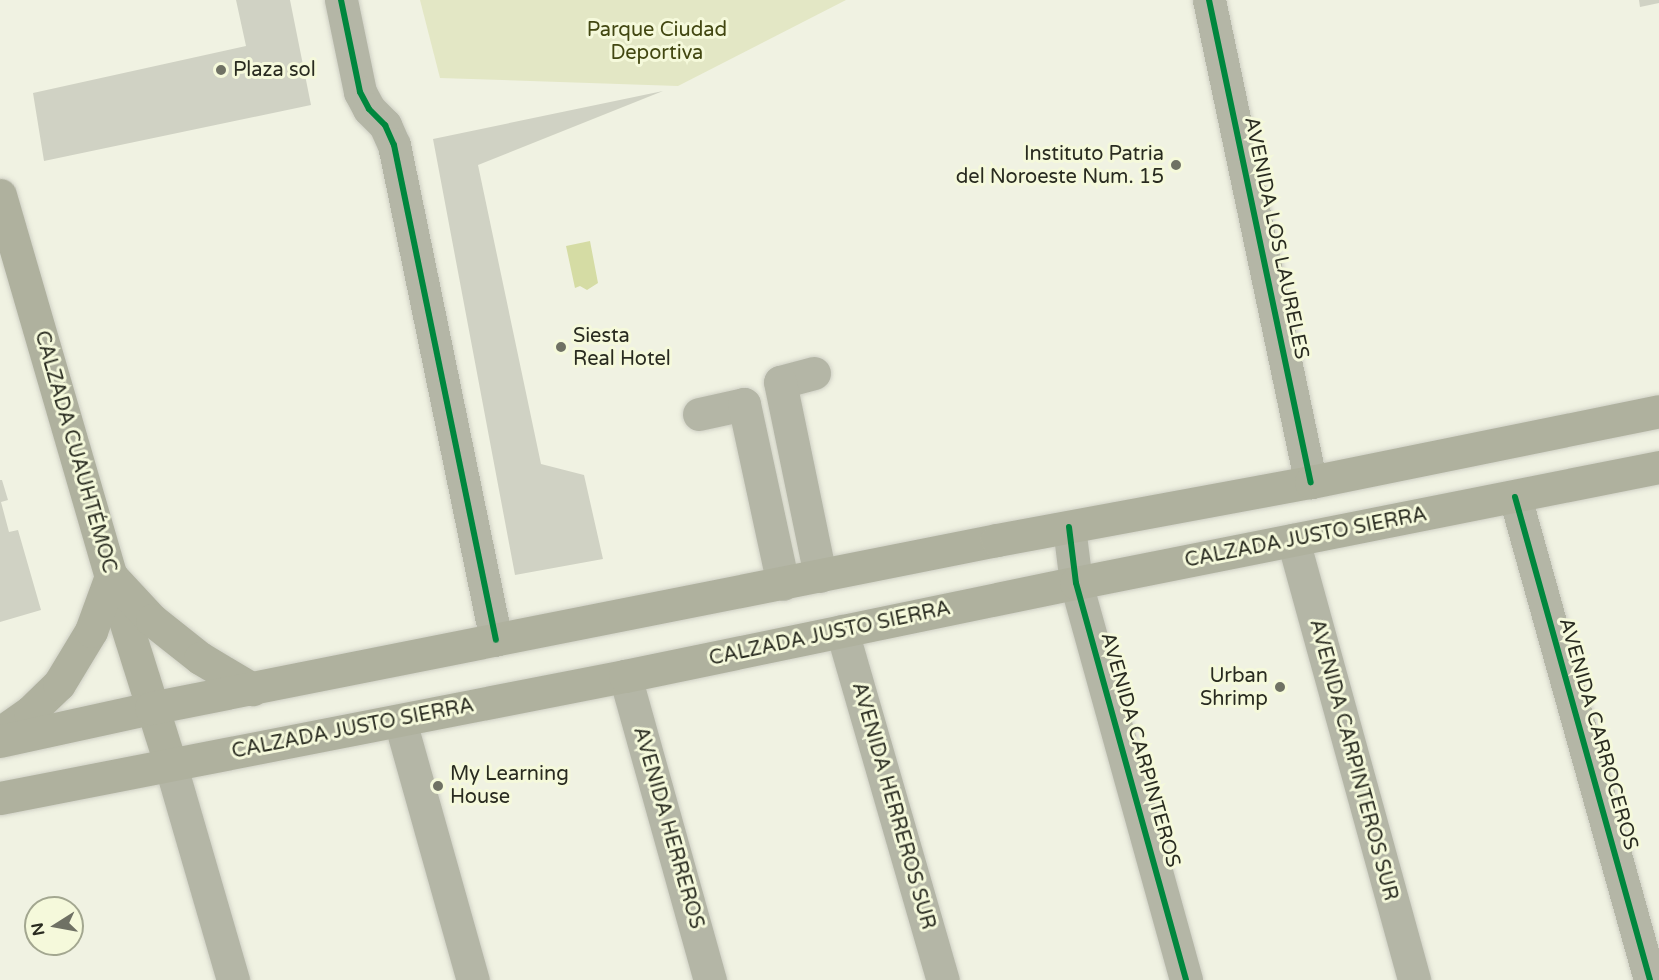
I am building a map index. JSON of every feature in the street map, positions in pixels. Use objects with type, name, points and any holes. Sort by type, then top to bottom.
[{"type":"main road","name":"CALZADA CUAUHTÉMOC","points":[[0,195],[111,576],[170,763]]},
{"type":"main road","points":[[0,741],[151,708],[1069,527],[1311,482],[1659,411]]},
{"type":"main road","name":"CALZADA JUSTO SIERRA","points":[[0,798],[170,763],[400,721],[1659,467]]},
{"type":"main road","points":[[0,734],[30,712],[59,684],[91,631],[111,576],[152,620],[200,658],[252,689]]},
{"type":"street","points":[[341,0],[360,92],[369,109],[386,126],[394,145],[496,640]]},
{"type":"street","name":"AVENIDA LOS LAURELES","points":[[1209,0],[1311,482]]},
{"type":"street","points":[[814,373],[780,382],[820,576]]},
{"type":"street","points":[[699,414],[744,404],[783,584]]},
{"type":"street","name":"AVENIDA CARROCEROS","points":[[1515,497],[1650,980]]},
{"type":"street","name":"AVENIDA CARPINTEROS","points":[[1069,527],[1076,583],[1186,980]]},
{"type":"street","name":"AVENIDA CARPINTEROS SUR","points":[[1293,540],[1414,980]]},
{"type":"street","name":"AVENIDA HERREROS SUR","points":[[842,632],[943,980]]},
{"type":"street","name":"AVENIDA HERREROS","points":[[625,676],[710,980]]},
{"type":"street","points":[[400,721],[473,980]]},
{"type":"street","points":[[170,763],[233,980]]},
{"type":"green space","name":"Parque Ciudad Deportiva","points":[[420,0],[846,0],[678,86],[440,78]]},
{"type":"shaded area","points":[[590,241],[598,283],[587,290],[580,286],[575,288],[566,246]]},
{"type":"building","name":"Plaza sol","points":[[236,0],[290,0],[311,105],[44,161],[33,93],[246,46]]},
{"type":"building","points":[[1639,0],[1659,0],[1659,3],[1640,7]]},
{"type":"building","points":[[663,91],[478,165],[541,464],[584,475],[603,559],[515,575],[433,139]]},
{"type":"building","points":[[0,480],[2,480],[8,500],[1,502],[9,532],[18,530],[41,610],[0,622]]},
{"type":"cycle path","points":[[341,0],[360,92],[369,109],[385,125],[394,145],[496,640]]},
{"type":"cycle path","points":[[1209,0],[1311,482]]},
{"type":"cycle path","points":[[1515,497],[1650,980]]},
{"type":"cycle path","points":[[1069,527],[1076,583],[1186,980]]},
{"type":"place","name":"Plaza sol","points":[[221,70]]},
{"type":"place","name":"Instituto Patria del Noroeste Num. 15","points":[[1176,165]]},
{"type":"place","name":"Siesta Real Hotel","points":[[561,347]]},
{"type":"place","name":"Urban Shrimp","points":[[1280,687]]},
{"type":"place","name":"My Learning House","points":[[438,786]]}]
